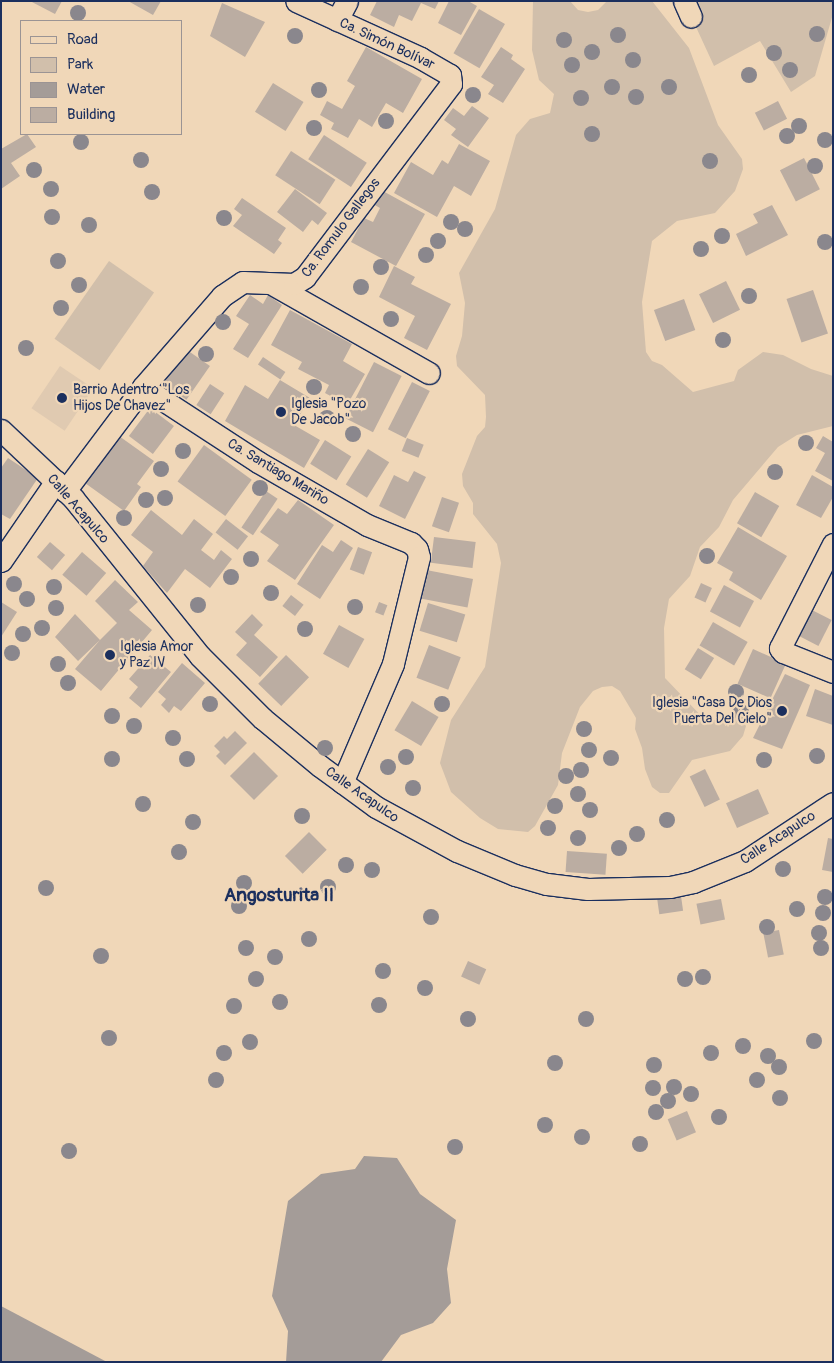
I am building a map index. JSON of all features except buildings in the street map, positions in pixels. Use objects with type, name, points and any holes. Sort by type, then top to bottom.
[{"type":"street","name":"Ca. Simón Bolívar","points":[[296,1],[421,58],[450,75]]},
{"type":"street","points":[[337,20],[347,1]]},
{"type":"street","name":"Ca. Romulo Gallegos","points":[[1,561],[143,387],[222,296],[243,282],[294,284],[305,277],[383,172],[432,114],[451,84],[450,75]]},
{"type":"street","points":[[273,284],[429,373]]},
{"type":"street","name":"Ca. Santiago Mariño","points":[[143,387],[258,462],[367,525],[411,543],[417,549],[419,557],[393,664],[342,783]]},
{"type":"street","name":"Calle Acapulco","points":[[1,430],[61,486],[200,656],[262,718],[342,783],[402,823],[479,861],[547,884],[588,889],[649,890],[693,882],[745,861],[833,803]]},
{"type":"street","points":[[833,544],[780,648],[783,652],[833,672]]},
{"type":"shaded area","name":"Barrio Adentro \"Los Hijos De Chavez\"","points":[[60,366],[93,388],[65,431],[31,408]]},
{"type":"green space","points":[[533,1],[570,1],[578,10],[588,12],[598,10],[607,1],[652,1],[689,48],[718,125],[742,159],[743,169],[735,191],[715,213],[677,221],[652,241],[642,302],[646,352],[652,361],[662,365],[693,392],[734,381],[738,370],[763,352],[783,355],[811,369],[833,376],[833,426],[797,435],[778,447],[733,500],[719,527],[700,547],[690,576],[669,599],[664,628],[665,678],[707,722],[729,716],[740,718],[746,726],[743,736],[730,751],[692,760],[669,793],[660,793],[652,787],[645,769],[642,748],[635,729],[636,718],[620,691],[612,686],[602,687],[593,691],[580,707],[562,753],[558,785],[535,826],[528,832],[498,829],[480,818],[451,792],[440,763],[451,720],[485,667],[501,563],[497,544],[473,514],[473,503],[463,486],[462,474],[477,436],[485,427],[486,417],[485,395],[457,366],[456,356],[462,336],[465,303],[459,273],[495,209],[516,135],[530,119],[550,113],[554,94],[539,80],[532,50]]},
{"type":"green space","points":[[684,1],[833,1],[833,14],[815,76],[791,92],[760,41],[714,66]]},
{"type":"green space","points":[[109,261],[154,293],[100,370],[55,339]]},
{"type":"water","points":[[364,1156],[397,1158],[420,1194],[456,1220],[447,1269],[451,1303],[433,1323],[401,1335],[381,1362],[286,1362],[288,1331],[272,1296],[288,1201],[321,1174],[355,1169]]},
{"type":"water","points":[[1,1306],[107,1362],[1,1362]]},
{"type":"place","name":"Barrio Adentro \"Los Hijos De Chavez\"","points":[[62,398]]},
{"type":"place","name":"Iglesia \"Pozo De Jacob\"","points":[[281,412]]},
{"type":"place","name":"Iglesia Amor y Paz IV","points":[[110,655]]},
{"type":"place","name":"Iglesia \"Casa De Dios Puerta Del Cielo\"","points":[[782,711]]},
{"type":"district","name":"Angosturita II","points":[[279,896]]}]
